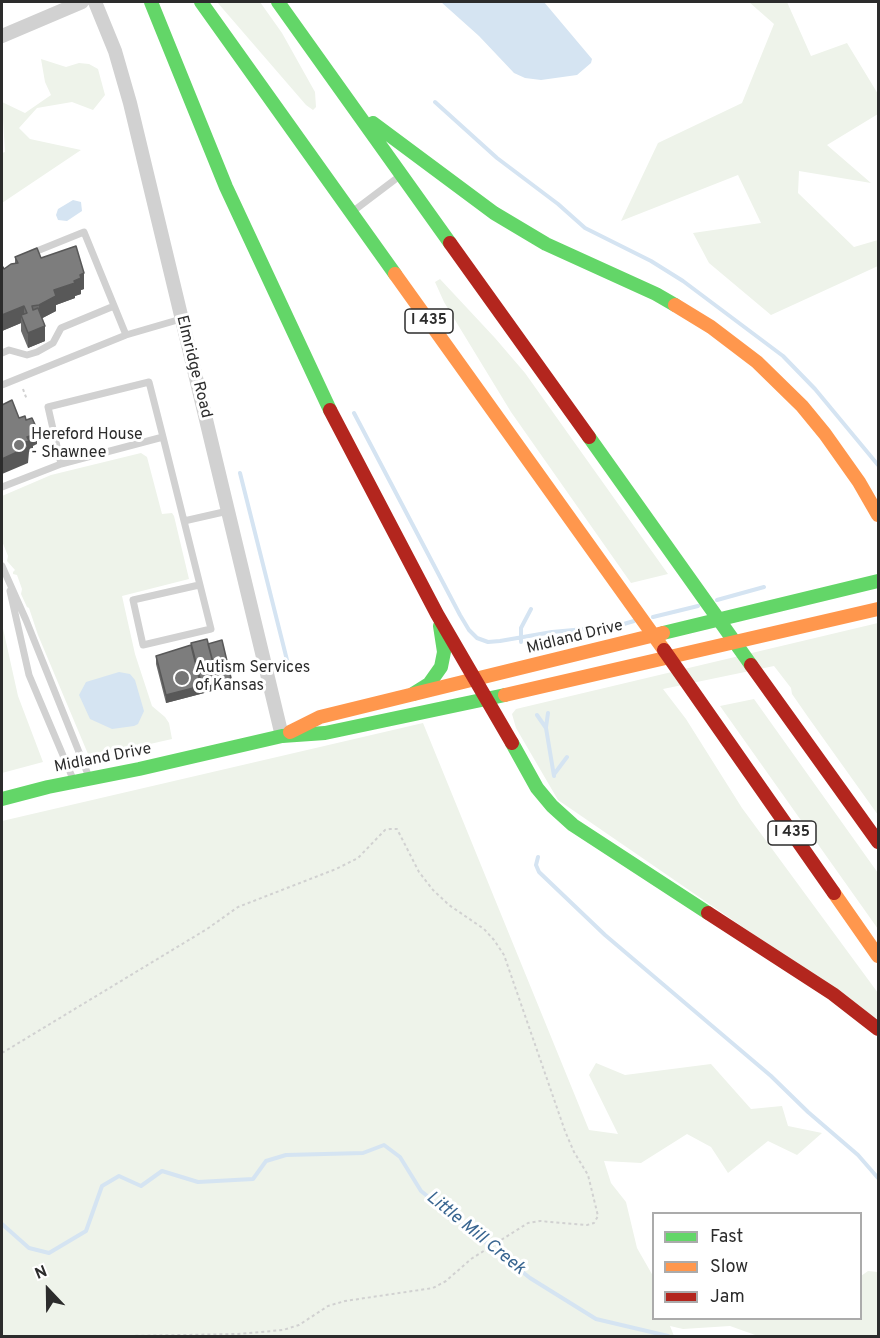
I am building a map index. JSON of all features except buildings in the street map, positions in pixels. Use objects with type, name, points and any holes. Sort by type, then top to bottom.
[{"type":"main road","points":[[151,2],[226,187],[286,321],[352,454],[437,614],[537,788],[552,806],[573,825],[833,994],[879,1029]]},
{"type":"main road","name":"I 435","points":[[201,2],[622,590],[879,956]]},
{"type":"main road","points":[[278,2],[879,842]]},
{"type":"main road","points":[[353,108],[494,213],[546,244],[656,294],[711,327],[757,362],[802,406],[825,434],[879,515]]},
{"type":"main road","name":"Midland Drive","points":[[282,736],[320,717],[879,581]]},
{"type":"main road","name":"Midland Drive","points":[[2,799],[282,736],[325,733],[487,699],[879,609]]},
{"type":"main road","points":[[413,694],[435,677],[444,660],[444,644],[437,614]]},
{"type":"street","points":[[2,36],[82,2]]},
{"type":"street","name":"Elmridge Road","points":[[95,2],[116,51],[130,103],[282,736]]},
{"type":"lane","points":[[351,212],[401,175]]},
{"type":"lane","points":[[32,253],[84,232],[126,335]]},
{"type":"lane","points":[[2,353],[9,350],[27,355],[37,352],[53,343],[61,328],[114,306]]},
{"type":"lane","points":[[2,385],[126,335],[181,319]]},
{"type":"lane","points":[[61,464],[48,408],[149,382],[163,437],[184,522],[200,585],[211,629],[143,645],[133,600],[200,585]]},
{"type":"lane","points":[[2,487],[61,464],[163,437]]},
{"type":"lane","points":[[184,522],[228,511]]},
{"type":"lane","points":[[2,566],[89,778]]},
{"type":"lane","points":[[7,580],[29,675],[74,781]]},
{"type":"path","points":[[23,389],[27,400]]},
{"type":"path","points":[[2,1053],[197,936],[238,907],[336,869],[358,858],[384,830],[397,829],[419,872],[449,905],[484,929],[504,955],[565,1131],[588,1175],[598,1216],[594,1223],[587,1225],[528,1222],[471,1259],[446,1281],[433,1288],[345,1301],[328,1306],[298,1325],[284,1330],[238,1334],[127,1336]]},
{"type":"shaded area","points":[[217,2],[260,2],[282,33],[315,92],[316,107],[313,110],[306,105]]},
{"type":"shaded area","points":[[749,2],[787,2],[811,56],[847,43],[878,94],[878,114],[827,145],[871,183],[799,171],[798,193],[854,247],[878,240],[878,266],[771,315],[709,263],[693,233],[761,223],[738,175],[621,221],[658,143],[742,103],[774,24]]},
{"type":"shaded area","points":[[41,59],[66,67],[79,63],[89,64],[98,69],[105,95],[93,110],[72,102],[37,108],[19,128],[30,139],[81,150],[2,203],[2,153],[5,152],[2,102],[25,113],[51,95],[45,82]]},
{"type":"shaded area","points":[[440,279],[525,373],[668,574],[631,583],[511,412],[444,302],[435,282]]},
{"type":"shaded area","points":[[141,453],[147,457],[162,514],[172,513],[174,516],[189,579],[122,596],[135,654],[152,706],[169,723],[172,739],[119,751],[88,754],[29,608],[21,594],[22,589],[17,575],[13,574],[15,570],[7,561],[8,556],[2,541],[2,496],[51,475]]},
{"type":"shaded area","points":[[878,623],[878,815],[774,666],[663,689],[686,719],[742,808],[878,993],[878,1020],[558,800],[516,728],[512,714],[516,709]]},
{"type":"shaded area","points":[[2,624],[18,696],[43,762],[2,773]]},
{"type":"shaded area","points":[[754,699],[878,873],[878,929],[720,706]]},
{"type":"shaded area","points":[[423,723],[589,1130],[618,1134],[589,1075],[596,1063],[625,1075],[711,1064],[751,1109],[782,1106],[788,1126],[822,1133],[797,1155],[768,1141],[728,1173],[711,1147],[687,1134],[641,1163],[604,1161],[611,1183],[626,1202],[637,1248],[652,1274],[652,1320],[862,1320],[862,1275],[868,1271],[878,1272],[878,1336],[758,1336],[730,1326],[683,1329],[670,1326],[674,1336],[2,1336],[2,821]]},
{"type":"water","points":[[441,2],[544,2],[592,59],[591,63],[577,75],[541,80],[525,78],[514,73],[479,36]]},
{"type":"water","points":[[73,200],[81,202],[82,211],[67,221],[58,220],[56,215],[58,209]]},
{"type":"water","points":[[119,672],[130,674],[135,680],[144,711],[138,724],[112,729],[90,719],[79,695],[86,682]]},
{"type":"waterway","points":[[435,102],[497,158],[558,204],[585,228],[651,261],[683,281],[783,356],[815,389],[878,465]]},
{"type":"waterway","points":[[354,413],[460,615],[477,638],[488,642],[500,641],[552,632],[617,626],[634,621]]},
{"type":"waterway","points":[[240,473],[290,672]]},
{"type":"waterway","points":[[717,600],[764,587]]},
{"type":"waterway","points":[[653,617],[698,606]]},
{"type":"waterway","points":[[521,642],[521,628],[531,609]]},
{"type":"waterway","points":[[546,727],[548,713]]},
{"type":"waterway","points":[[537,715],[546,728],[554,776]]},
{"type":"waterway","points":[[555,773],[567,757]]},
{"type":"waterway","points":[[538,857],[536,865],[539,872],[605,935],[771,1076],[858,1155],[878,1178]]},
{"type":"waterway","name":"Little Mill Creek","points":[[2,1224],[29,1248],[49,1253],[86,1231],[102,1186],[119,1176],[141,1186],[162,1171],[198,1182],[253,1179],[266,1161],[286,1155],[363,1153],[384,1145],[400,1157],[421,1191],[530,1278],[596,1319],[668,1336]]},
{"type":"traffic: fast","points":[[151,2],[226,187],[330,410]]},
{"type":"traffic: fast","points":[[201,2],[395,274]]},
{"type":"traffic: fast","points":[[278,2],[450,243]]},
{"type":"traffic: fast","points":[[373,123],[494,213],[546,244],[656,294],[675,305]]},
{"type":"traffic: fast","points":[[589,437],[751,665]]},
{"type":"traffic: fast","points":[[663,633],[878,581]]},
{"type":"traffic: fast","points":[[413,694],[429,684],[441,667],[444,652],[440,626]]},
{"type":"traffic: fast","points":[[2,799],[282,736],[325,733],[505,695]]},
{"type":"traffic: fast","points":[[512,743],[537,788],[552,806],[573,825],[708,913]]},
{"type":"traffic: slow","points":[[395,274],[664,650]]},
{"type":"traffic: slow","points":[[675,305],[711,327],[757,362],[802,406],[859,482],[878,515]]},
{"type":"traffic: slow","points":[[505,695],[878,609]]},
{"type":"traffic: slow","points":[[290,732],[320,717],[663,633]]},
{"type":"traffic: slow","points":[[834,893],[878,956]]},
{"type":"traffic: jam","points":[[450,243],[589,437]]},
{"type":"traffic: jam","points":[[330,410],[437,614],[512,743]]},
{"type":"traffic: jam","points":[[664,650],[834,893]]},
{"type":"traffic: jam","points":[[751,665],[878,842]]},
{"type":"traffic: jam","points":[[708,913],[833,994],[878,1029]]},
{"type":"place","name":"Hereford House - Shawnee","points":[[19,445]]},
{"type":"place","name":"Autism Services of Kansas","points":[[182,678]]}]
